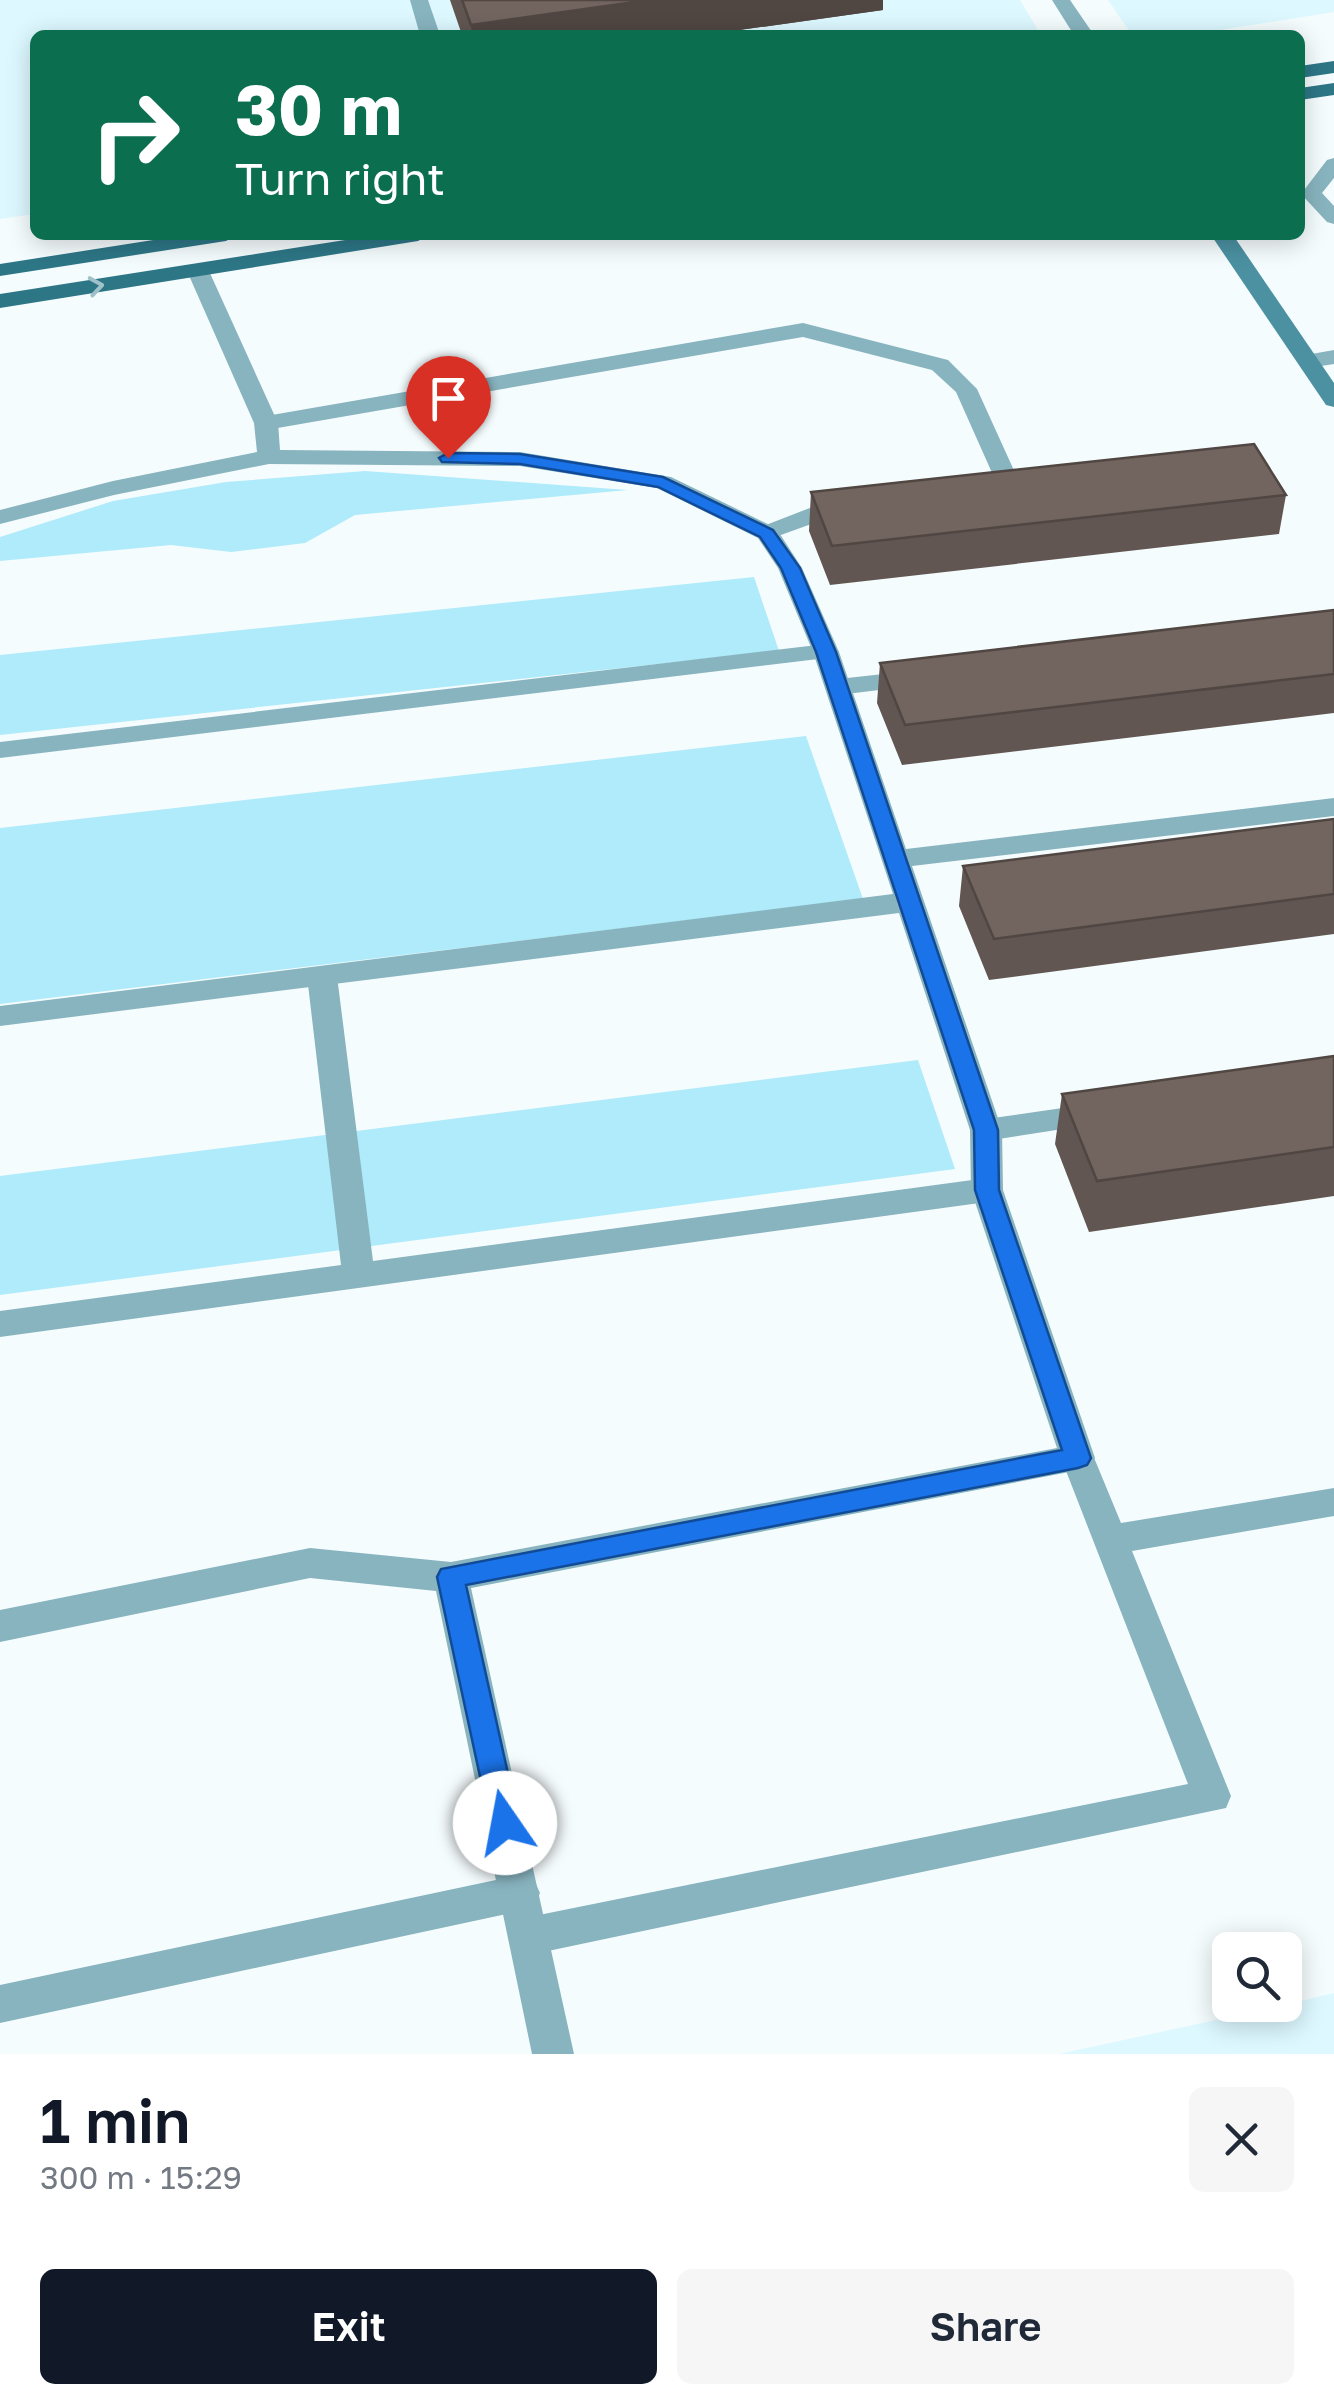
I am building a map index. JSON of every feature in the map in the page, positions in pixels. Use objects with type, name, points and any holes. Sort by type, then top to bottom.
[{"type":"main road","points":[[1305,71],[1334,67]]},
{"type":"main road","points":[[1305,93],[1334,89]]},
{"type":"main road","points":[[0,270],[194,240]]},
{"type":"main road","points":[[0,302],[387,240]]},
{"type":"main road","points":[[1225,240],[1334,400]]},
{"type":"street","points":[[419,0],[428,30]]},
{"type":"street","points":[[1062,0],[1081,30]]},
{"type":"street","points":[[1334,164],[1311,194],[1334,218]]},
{"type":"street","points":[[198,271],[266,423],[269,457]]},
{"type":"street","points":[[266,423],[803,330],[940,365],[966,388],[1010,488]]},
{"type":"street","points":[[1308,361],[1334,357]]},
{"type":"street","points":[[0,516],[113,488],[269,457],[520,459],[663,482],[766,534],[790,568],[826,652],[986,1130],[987,1190],[1078,1458],[1212,1796],[529,1936]]},
{"type":"street","points":[[766,534],[824,511],[880,504]]},
{"type":"street","points":[[0,750],[826,652]]},
{"type":"street","points":[[838,687],[952,674]]},
{"type":"street","points":[[895,859],[1334,807]]},
{"type":"street","points":[[0,1016],[908,902]]},
{"type":"street","points":[[322,976],[358,1274]]},
{"type":"street","points":[[986,1130],[1121,1110]]},
{"type":"street","points":[[0,1324],[987,1190]]},
{"type":"street","points":[[0,1626],[310,1564],[451,1577],[1078,1458]]},
{"type":"street","points":[[1110,1540],[1334,1502]]},
{"type":"street","points":[[451,1577],[553,2054]]},
{"type":"street","points":[[0,2004],[520,1893]]},
{"type":"shaded area","points":[[0,0],[1020,0],[1038,30],[30,30],[30,215],[0,219]]},
{"type":"shaded area","points":[[1108,0],[1334,0],[1334,12],[1221,30],[1129,30]]},
{"type":"shaded area","points":[[365,471],[628,490],[355,515],[305,543],[231,552],[171,545],[0,561],[0,537],[113,501],[226,482]]},
{"type":"shaded area","points":[[754,577],[779,651],[0,735],[0,655]]},
{"type":"shaded area","points":[[806,736],[863,899],[0,1004],[0,828]]},
{"type":"shaded area","points":[[918,1060],[955,1169],[0,1295],[0,1176]]},
{"type":"shaded area","points":[[1334,1993],[1334,2054],[1059,2054],[1212,2021],[1302,2022],[1302,2001]]},
{"type":"building","points":[[462,0],[649,0],[471,25]]},
{"type":"building","points":[[1254,444],[1286,495],[832,546],[811,492]]},
{"type":"building","points":[[1334,610],[1334,674],[905,725],[880,663]]},
{"type":"building","points":[[1334,819],[1334,894],[994,939],[963,866]]},
{"type":"building","points":[[1334,1056],[1334,1147],[1097,1181],[1062,1094]]},
{"type":"route","points":[[448,458],[520,459],[663,482],[766,534],[790,568],[826,652],[986,1130],[987,1190],[1078,1458],[451,1577],[505,1823]]}]
